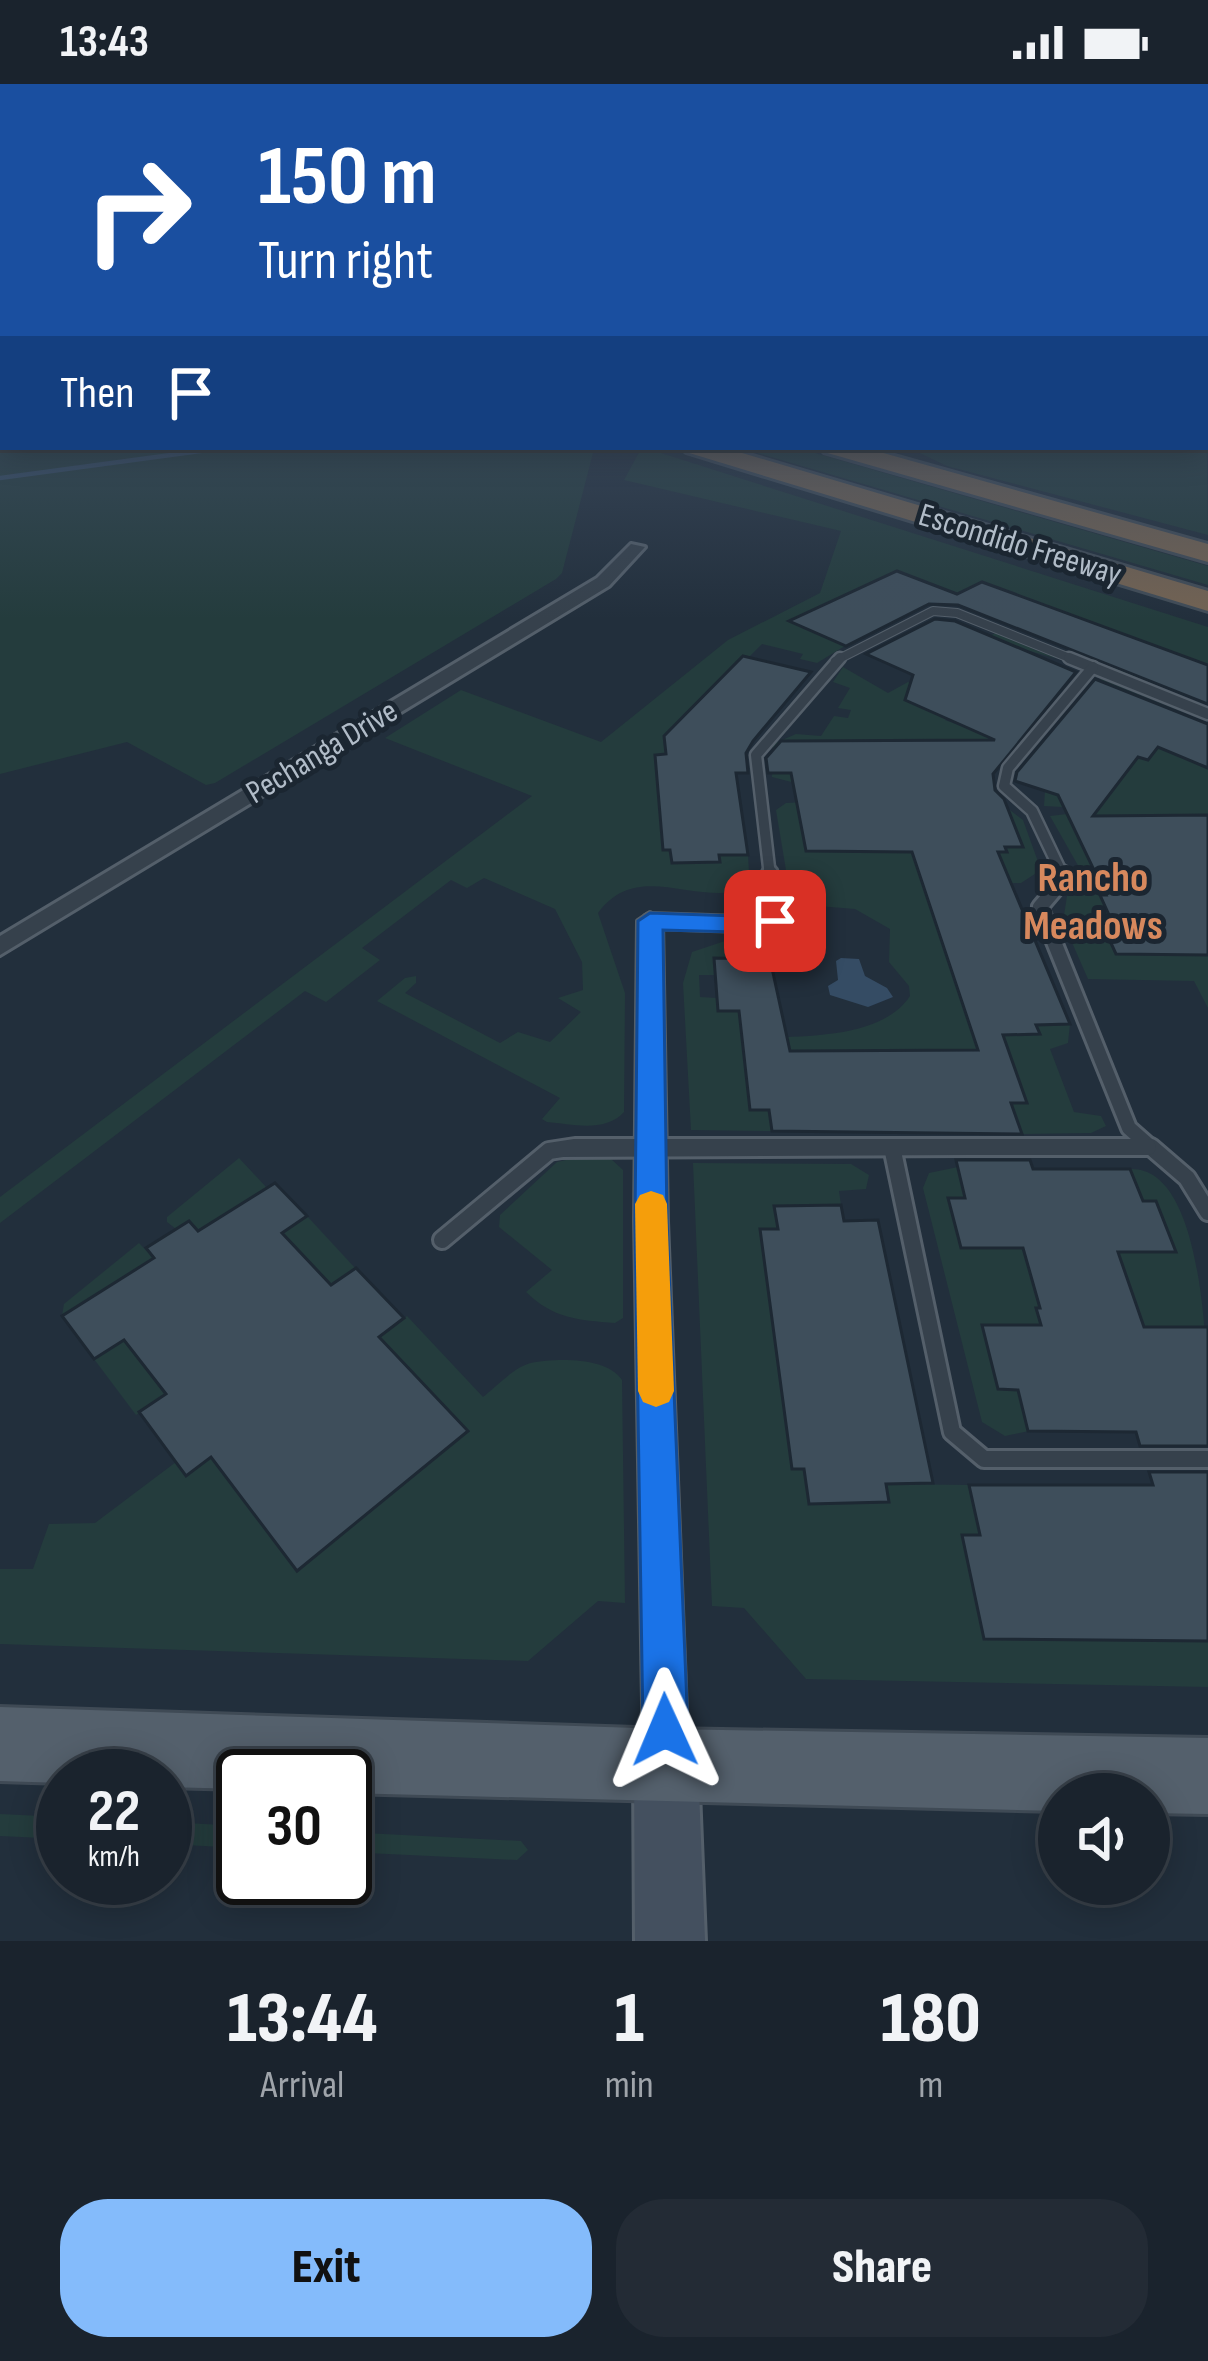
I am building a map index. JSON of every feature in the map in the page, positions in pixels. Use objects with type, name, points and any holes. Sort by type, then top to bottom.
[{"type":"highway","name":"Escondido Freeway","points":[[705,450],[1208,601]]},
{"type":"highway","name":"Escondido Freeway","points":[[844,450],[1208,552]]},
{"type":"highway","points":[[1141,581],[1208,617]]},
{"type":"main road","points":[[0,1744],[666,1766],[1208,1776]]},
{"type":"main road","points":[[666,1766],[670,1941]]},
{"type":"street","name":"Pechanga Drive","points":[[0,947],[603,582],[637,548]]},
{"type":"street","points":[[650,921],[666,1766]]},
{"type":"lane","points":[[650,921],[770,925],[775,921],[756,755],[835,661],[940,610],[1208,715]]},
{"type":"lane","points":[[1093,668],[1008,768],[1004,786],[1031,811],[1062,868],[1063,880],[1040,907],[1118,1106],[1129,1128],[1187,1178],[1208,1212]]},
{"type":"lane","points":[[892,1147],[952,1432],[962,1445],[985,1460],[1208,1459]]},
{"type":"lane","points":[[442,1240],[549,1150],[1148,1147]]},
{"type":"green space","points":[[0,450],[602,450],[593,453],[562,573],[556,579],[215,783],[206,785],[127,742],[0,774]]},
{"type":"green space","points":[[640,450],[651,450],[1208,627],[1208,665],[1163,648],[1139,680],[1106,667],[1130,637],[982,582],[959,594],[791,620],[827,638],[853,641],[817,663],[800,659],[803,654],[762,644],[749,657],[743,656],[691,709],[759,734],[752,741],[655,755],[663,849],[670,850],[672,862],[719,862],[719,855],[748,855],[750,888],[709,893],[649,886],[614,897],[598,913],[625,993],[624,1112],[616,1119],[588,1126],[547,1122],[542,1119],[560,1098],[377,1001],[405,978],[416,976],[416,983],[405,993],[500,1043],[518,1032],[550,1042],[581,1012],[558,998],[583,990],[582,962],[555,909],[484,878],[467,888],[451,880],[362,948],[380,960],[326,1002],[305,991],[0,1223],[0,1197],[532,796],[385,738],[461,690],[601,742],[728,640],[820,593],[841,531],[624,480]]},
{"type":"green space","points":[[747,450],[804,450],[1208,566],[1208,585]]},
{"type":"green space","points":[[913,450],[1207,450],[1208,535],[947,466]]},
{"type":"green space","points":[[995,633],[1058,659],[1019,648],[945,720],[991,737],[985,743],[796,773],[799,784],[772,777],[773,744],[796,734],[821,736],[834,716],[848,718],[851,710],[838,708],[850,688],[833,682],[843,667],[888,693],[908,682],[915,685]]},
{"type":"green space","points":[[1101,679],[1181,712],[1174,716],[1199,764],[1208,768],[1208,815],[1110,870],[1080,869],[1050,816],[1067,814],[1062,807],[1044,806],[1045,791],[1080,802],[1100,801],[1138,757],[1148,760],[1170,731],[1095,682]]},
{"type":"green space","points":[[806,802],[800,820],[806,851],[1006,852],[1005,847],[1023,846],[1013,822],[1002,822],[1002,804],[1023,820],[1041,870],[1021,883],[987,884],[984,1035],[1039,1034],[1036,1025],[1070,1024],[1068,1043],[1050,1049],[1074,1112],[1101,1116],[1106,1126],[1091,1133],[1021,1134],[1011,1103],[1027,1102],[1013,1062],[979,1062],[974,1050],[792,1051],[744,1058],[750,1109],[769,1110],[772,1131],[691,1130],[683,983],[692,952],[728,940],[825,943],[809,955],[761,955],[761,959],[715,975],[699,975],[700,997],[717,998],[719,1011],[752,1012],[758,1038],[861,1028],[897,1010],[910,996],[909,986],[889,962],[890,929],[855,909],[818,906],[812,875],[786,870],[776,810],[786,803]]},
{"type":"green space","points":[[1100,895],[1109,915],[1099,916],[1116,954],[1208,955],[1208,1008],[1194,981],[1088,979],[1063,922],[1067,896]]},
{"type":"green space","points":[[239,1158],[267,1188],[198,1231],[189,1221],[176,1229],[167,1222],[167,1217]]},
{"type":"green space","points":[[611,1159],[623,1170],[623,1318],[615,1323],[567,1316],[536,1301],[526,1292],[552,1270],[499,1227],[500,1215],[557,1162]]},
{"type":"green space","points":[[693,1163],[851,1164],[869,1175],[866,1189],[839,1191],[841,1205],[775,1206],[778,1229],[760,1230],[791,1468],[804,1469],[809,1504],[888,1502],[886,1484],[969,1485],[980,1535],[962,1536],[984,1638],[1208,1641],[1208,1687],[806,1679],[744,1608],[712,1606]]},
{"type":"green space","points":[[958,1167],[965,1198],[949,1199],[961,1248],[1023,1248],[1029,1266],[1118,1252],[1143,1201],[1130,1169],[1156,1177],[1175,1200],[1198,1277],[1208,1434],[1136,1434],[1118,1381],[1100,1381],[1116,1432],[1029,1431],[1005,1436],[982,1422],[923,1188],[929,1173]]},
{"type":"green space","points":[[307,1216],[355,1268],[331,1285],[282,1233]]},
{"type":"green space","points":[[139,1243],[158,1263],[116,1282],[62,1316],[64,1304]]},
{"type":"green space","points":[[407,1316],[483,1397],[518,1369],[542,1361],[593,1363],[622,1380],[625,1603],[598,1601],[528,1661],[0,1644],[0,1569],[33,1569],[49,1524],[95,1523],[176,1462],[186,1476],[211,1457],[467,1431],[379,1337]]},
{"type":"green space","points":[[124,1340],[166,1394],[136,1415],[94,1359]]},
{"type":"green space","points":[[0,1814],[36,1816],[36,1838],[0,1836]]},
{"type":"green space","points":[[192,1823],[216,1825],[216,1847],[192,1845]]},
{"type":"green space","points":[[372,1833],[521,1841],[528,1850],[517,1860],[372,1853]]},
{"type":"water","points":[[859,959],[865,976],[887,988],[893,997],[868,1007],[830,995],[828,986],[838,980],[836,961]]},
{"type":"building","points":[[897,571],[957,594],[982,582],[1208,665],[1208,704],[958,605],[929,604],[846,646],[789,621]]},
{"type":"building","points":[[935,619],[955,621],[1076,672],[993,774],[995,790],[1004,799],[1023,847],[998,852],[1070,1024],[1036,1025],[1040,1034],[1003,1035],[1027,1103],[1011,1103],[1022,1134],[772,1131],[769,1110],[750,1110],[739,1011],[718,1011],[714,958],[770,959],[790,1051],[978,1050],[912,852],[806,851],[791,773],[768,773],[766,758],[781,741],[995,740],[905,700],[913,675],[866,654]]},
{"type":"building","points":[[743,656],[811,672],[753,741],[746,753],[748,773],[736,773],[748,855],[719,855],[720,862],[672,863],[670,850],[663,850],[655,755],[666,754],[664,736]]},
{"type":"building","points":[[1095,679],[1208,724],[1208,768],[1158,747],[1148,760],[1138,757],[1093,816],[1208,815],[1208,955],[1116,954],[1098,915],[1109,915],[1100,895],[1106,895],[1058,795],[1015,781],[1017,772]]},
{"type":"building","points":[[956,1160],[1030,1160],[1033,1169],[1130,1169],[1143,1201],[1156,1201],[1176,1252],[1118,1252],[1144,1327],[1208,1327],[1208,1446],[1140,1446],[1136,1432],[1028,1431],[1018,1390],[998,1389],[982,1325],[1041,1325],[1036,1308],[1040,1308],[1023,1248],[961,1248],[948,1198],[965,1198]]},
{"type":"building","points":[[275,1183],[307,1216],[282,1233],[331,1285],[356,1268],[404,1318],[379,1337],[468,1431],[297,1571],[211,1457],[186,1476],[139,1412],[166,1394],[124,1340],[94,1359],[62,1316],[154,1258],[146,1248],[189,1221],[198,1231]]},
{"type":"building","points":[[841,1205],[844,1221],[878,1220],[933,1483],[886,1484],[889,1502],[809,1504],[804,1469],[792,1469],[760,1229],[778,1229],[774,1206]]},
{"type":"building","points":[[1149,1472],[1208,1472],[1208,1641],[984,1639],[962,1535],[980,1535],[969,1485],[1153,1485]]},
{"type":"waterway","points":[[0,478],[208,450]]},
{"type":"slow traffic","points":[[651,1204],[656,1391]]},
{"type":"district","name":"Rancho Meadows","points":[[1093,902]]},
{"type":"route","points":[[665,1730],[651,1221],[650,921],[770,925],[775,921]]}]
